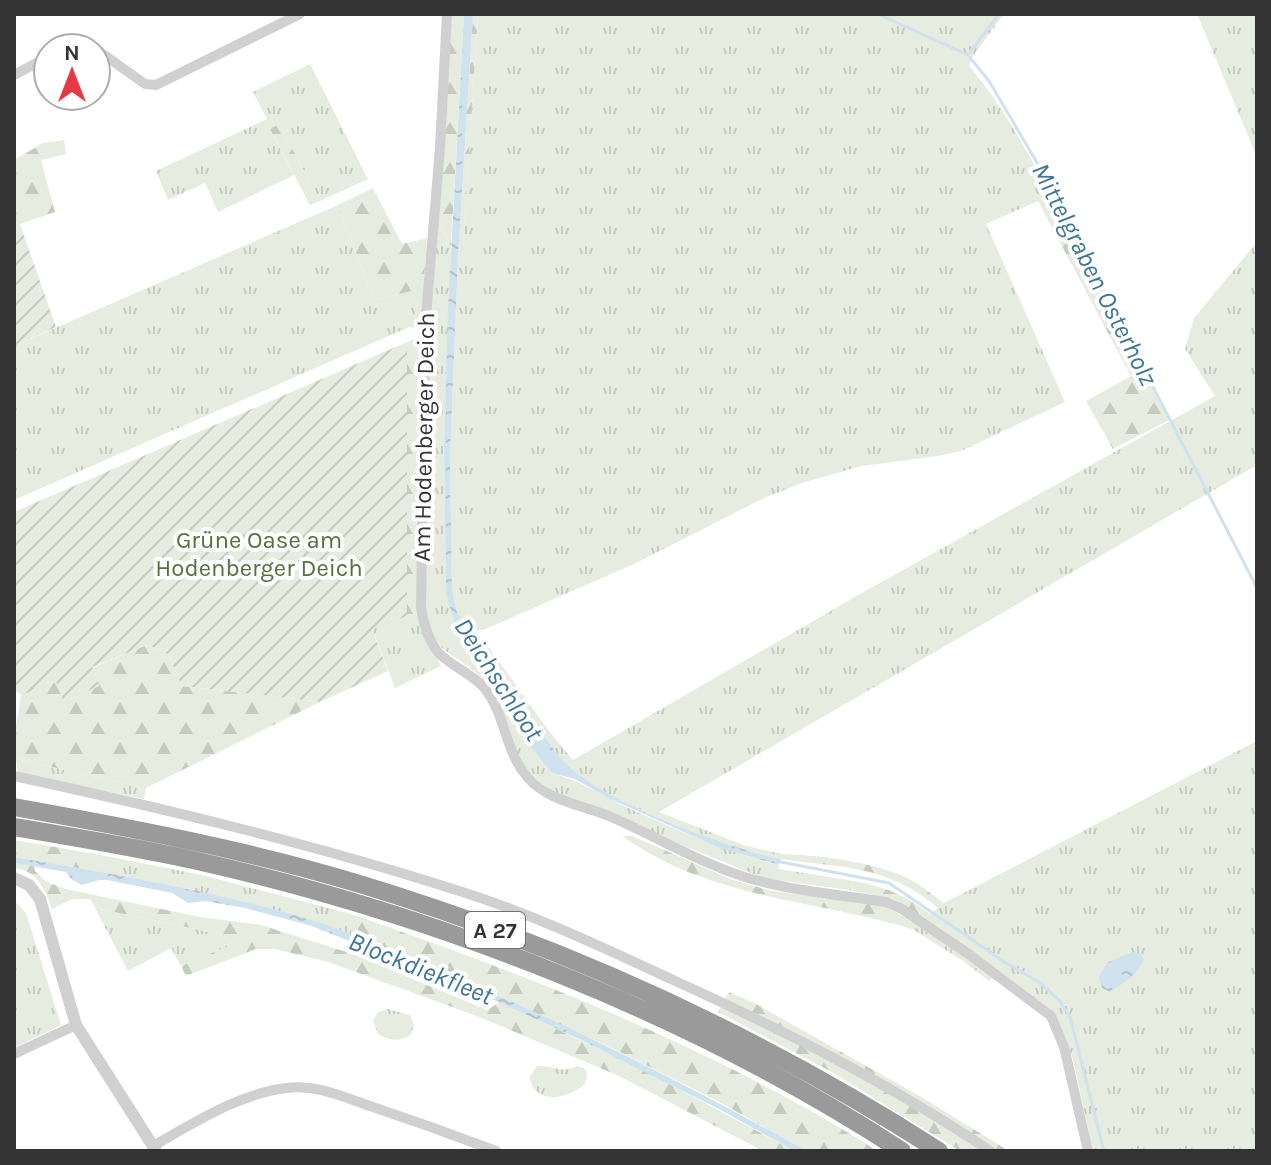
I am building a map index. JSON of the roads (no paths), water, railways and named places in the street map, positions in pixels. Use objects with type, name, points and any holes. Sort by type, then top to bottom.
[{"type":"highway","name":"A 27","points":[[14,807],[121,826],[282,862],[387,892],[497,930],[568,957],[694,1013],[828,1084],[939,1151]]},
{"type":"highway","name":"A 27","points":[[14,827],[194,860],[277,881],[356,903],[498,950],[682,1029],[815,1100],[902,1151]]},
{"type":"street","points":[[112,61],[145,84],[156,85],[300,14]]},
{"type":"street","name":"Am Hodenberger Deich","points":[[447,14],[425,328],[421,608],[428,636],[442,656],[465,670],[485,688],[495,704],[515,762],[529,780],[547,794],[607,815],[745,877],[886,902],[918,919],[1051,1016],[1064,1047],[1088,1151]]},
{"type":"street","points":[[14,75],[32,65]]},
{"type":"street","points":[[14,776],[238,827],[484,900],[594,943],[784,1031],[936,1115],[990,1151]]},
{"type":"street","points":[[14,878],[29,885],[40,899],[76,1025],[155,1148],[239,1102],[273,1090],[299,1087],[333,1094],[496,1151]]},
{"type":"street","points":[[14,1054],[76,1025]]},
{"type":"water","points":[[464,14],[473,14],[450,457],[452,590],[457,612],[550,745],[578,774],[648,813],[732,846],[781,859],[779,865],[720,848],[608,798],[575,779],[552,773],[532,748],[518,712],[456,626],[446,595],[444,446]]},
{"type":"water","name":"Blockdiekfleet","points":[[14,857],[201,892],[343,931],[578,1032],[807,1151],[794,1151],[719,1109],[499,1002],[312,926],[245,908],[206,901],[188,903],[172,893],[107,880],[82,885],[72,880],[66,872],[14,863]]},
{"type":"water","points":[[1132,952],[1144,959],[1138,970],[1110,992],[1102,988],[1099,977],[1107,963]]},
{"type":"waterway","name":"Mittelgraben Osterholz","points":[[878,14],[968,55],[989,81],[1039,166],[1257,588]]},
{"type":"waterway","points":[[968,55],[999,14]]},
{"type":"waterway","points":[[14,121],[14,134]]},
{"type":"waterway","name":"Deichschloot","points":[[776,861],[889,883],[1039,982],[1059,1000],[1070,1017],[1104,1151]]},
{"type":"park label","name":"Grüne Oase am Hodenberger Deich","points":[[259,554]]}]
